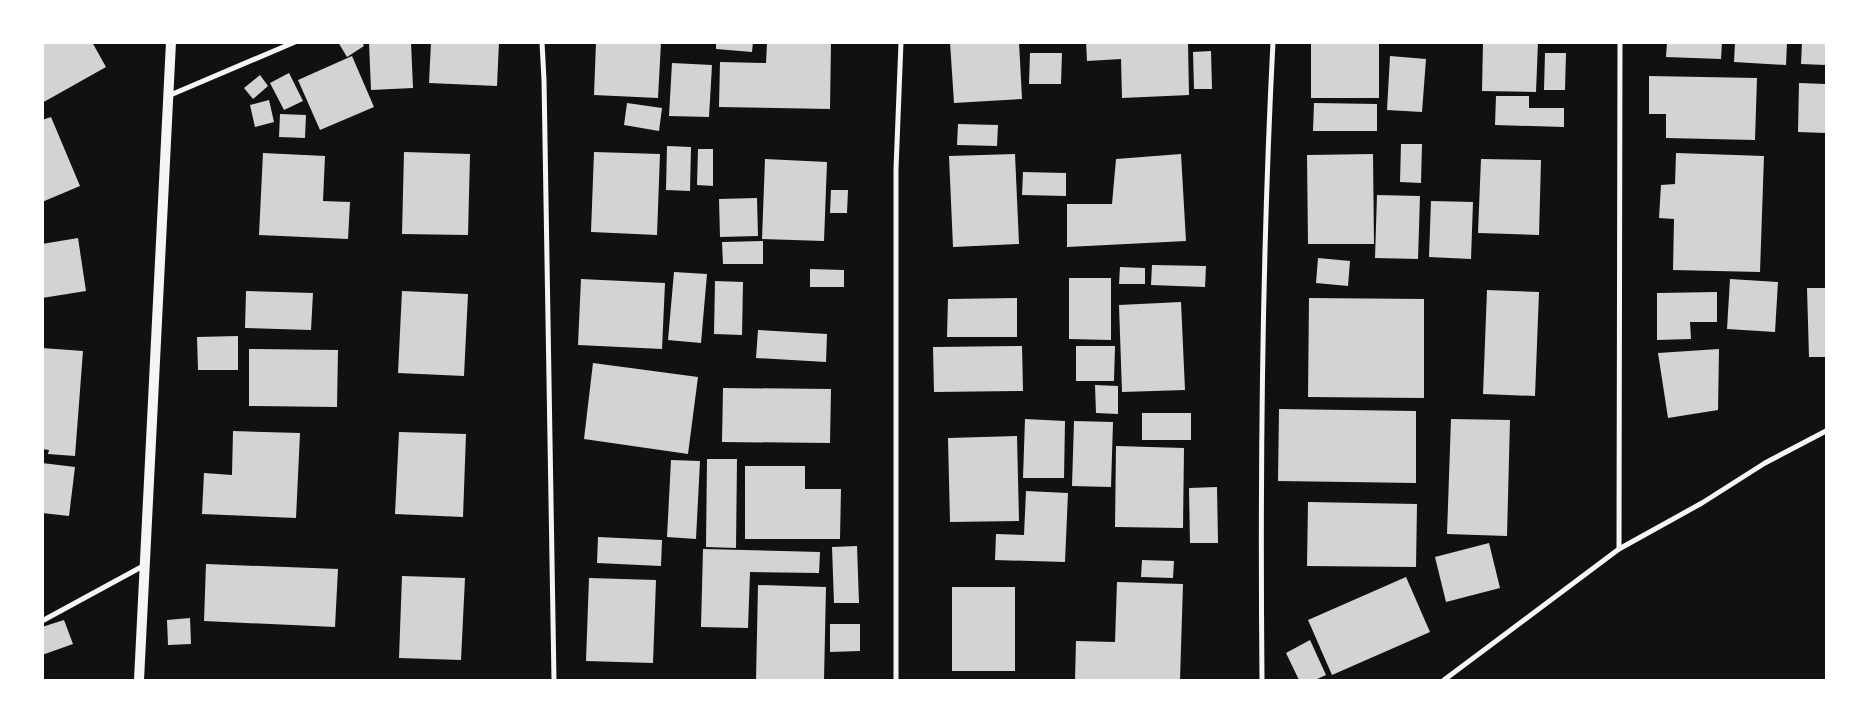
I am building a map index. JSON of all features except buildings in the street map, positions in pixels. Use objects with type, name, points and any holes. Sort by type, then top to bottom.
[{"type":"main road","points":[[139,680],[171,42]]},
{"type":"street","points":[[167,96],[296,42]]},
{"type":"street","points":[[542,42],[554,680]]},
{"type":"street","points":[[896,680],[896,169],[901,42]]},
{"type":"street","points":[[1262,680],[1261,557],[1267,167],[1274,42]]},
{"type":"street","points":[[1619,549],[1620,42]]},
{"type":"street","points":[[1444,680],[1619,549],[1702,503],[1765,463],[1826,432]]},
{"type":"street","points":[[42,621],[145,565]]}]
